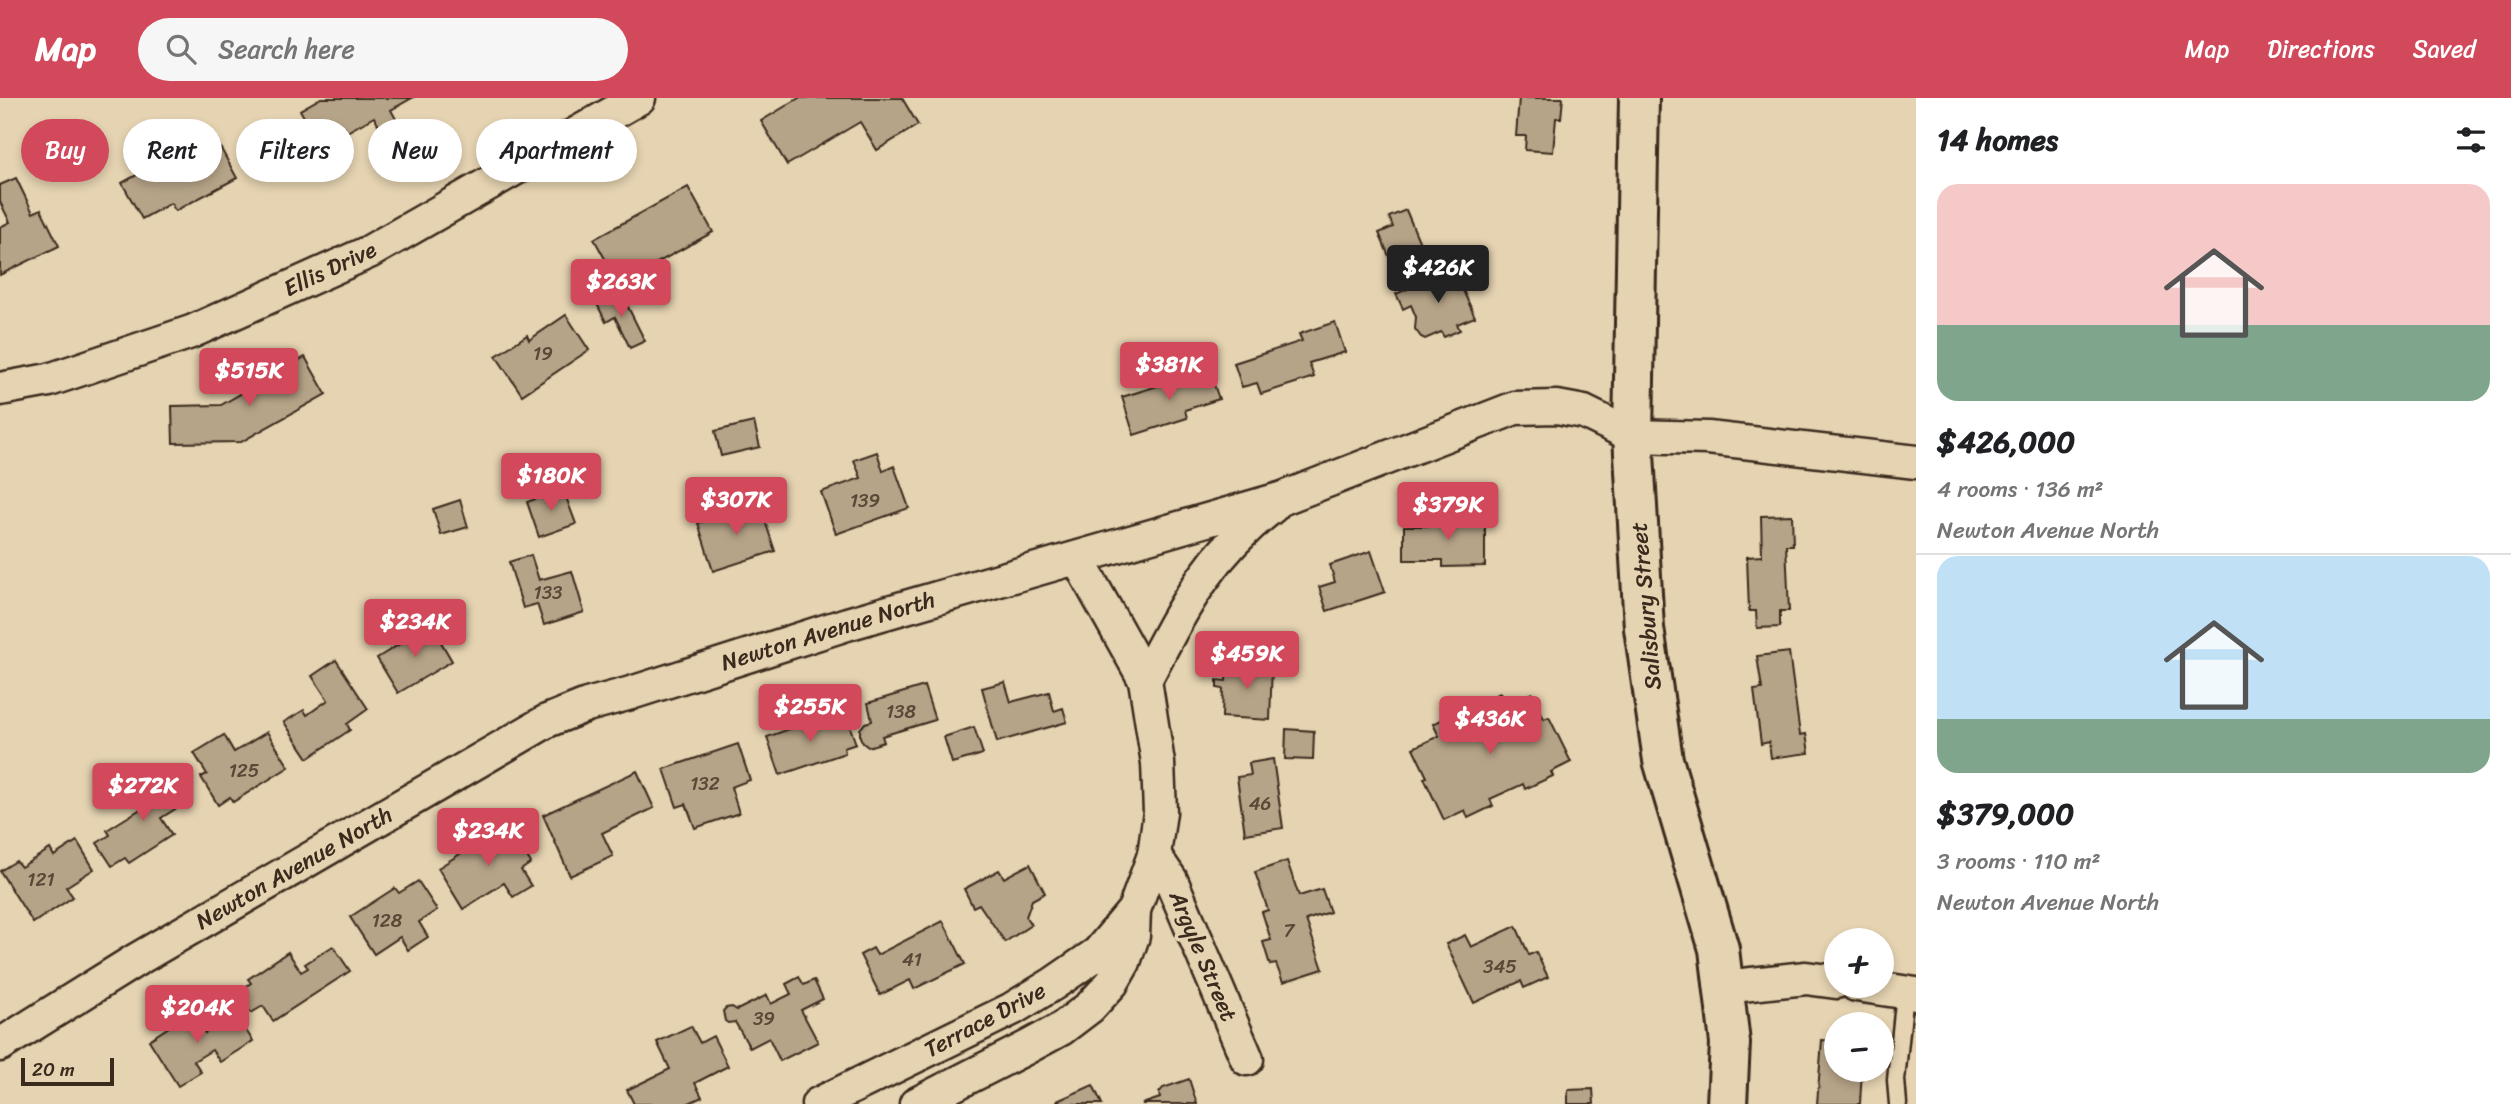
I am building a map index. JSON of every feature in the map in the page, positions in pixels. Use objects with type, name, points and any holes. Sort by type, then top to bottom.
[{"type":"main road","name":"Salisbury Street","points":[[1639,98],[1633,436],[1644,628],[1663,760],[1719,949],[1730,1042],[1727,1104]]},
{"type":"street","name":"Ellis Drive","points":[[0,389],[49,380],[191,332],[369,252],[639,98]]},
{"type":"street","name":"Newton Avenue North","points":[[0,1045],[136,960],[547,721],[587,705],[847,624],[1283,498],[1514,408],[1558,407],[1584,412],[1633,436]]},
{"type":"street","points":[[1633,436],[1708,438],[1916,462]]},
{"type":"street","points":[[1145,680],[1201,578],[1226,547],[1283,498]]},
{"type":"street","name":"Terrace Drive","points":[[916,1104],[1061,1029],[1090,1007],[1112,983],[1124,962],[1133,936],[1134,910],[1154,856],[1160,812],[1158,763],[1145,680],[1077,558]]},
{"type":"street","name":"Argyle Street","points":[[1154,856],[1171,880],[1247,1059]]},
{"type":"street","name":"Terrace Drive","points":[[818,1104],[1012,1009],[1098,953],[1134,910]]},
{"type":"street","points":[[1724,987],[1806,978],[1824,980]]},
{"type":"lane","points":[[1898,1104],[1896,1080],[1911,993]]},
{"type":"building","points":[[321,98],[412,98],[391,110],[396,119],[374,117],[354,128],[354,119],[305,119],[300,110]]},
{"type":"building","points":[[799,98],[902,98],[918,125],[877,150],[860,122],[787,165],[761,121]]},
{"type":"building","points":[[1519,98],[1563,98],[1561,118],[1556,118],[1553,152],[1525,150],[1526,136],[1516,136]]},
{"type":"building","points":[[222,150],[236,176],[175,211],[171,203],[142,219],[122,183],[222,182]]},
{"type":"building","points":[[16,178],[33,213],[41,209],[59,246],[0,275],[0,227],[10,222],[0,202],[0,185]]},
{"type":"building","points":[[688,187],[713,232],[619,284],[594,239]]},
{"type":"building","points":[[1406,210],[1422,248],[1391,261],[1379,233],[1393,227],[1389,217]]},
{"type":"building","points":[[1453,268],[1475,317],[1457,324],[1460,330],[1444,337],[1441,332],[1425,339],[1415,329],[1416,317],[1411,305],[1403,309],[1396,294]]},
{"type":"building","points":[[611,294],[615,302],[623,297],[645,341],[630,348],[615,317],[606,322],[596,302]]},
{"type":"building","points":[[566,315],[589,350],[522,395],[496,356],[527,335],[529,340]]},
{"type":"building","points":[[1335,322],[1345,352],[1309,363],[1314,377],[1261,394],[1257,383],[1242,387],[1234,363],[1302,341],[1299,334]]},
{"type":"building","points":[[305,357],[326,394],[241,442],[173,443],[172,406],[221,405]]},
{"type":"building","points":[[1209,370],[1219,399],[1185,410],[1187,418],[1134,435],[1122,397]]},
{"type":"building","points":[[754,422],[760,447],[721,456],[715,431]]},
{"type":"building","points":[[877,452],[883,471],[894,466],[909,508],[836,534],[821,492],[861,478],[854,460]]},
{"type":"building","points":[[563,489],[576,524],[539,537],[527,502]]},
{"type":"building","points":[[460,500],[468,527],[441,535],[433,509]]},
{"type":"building","points":[[759,503],[775,551],[713,571],[698,523]]},
{"type":"building","points":[[1792,515],[1793,545],[1786,545],[1789,611],[1780,611],[1780,627],[1757,628],[1756,611],[1749,611],[1747,557],[1762,556],[1761,516]]},
{"type":"building","points":[[1440,518],[1485,518],[1485,566],[1443,567],[1443,560],[1404,560],[1404,526],[1441,526]]},
{"type":"building","points":[[1371,551],[1385,592],[1327,611],[1319,587],[1335,582],[1330,565]]},
{"type":"building","points":[[531,555],[539,580],[572,571],[584,612],[544,625],[537,604],[523,608],[509,562]]},
{"type":"building","points":[[431,625],[452,661],[398,693],[377,658]]},
{"type":"building","points":[[1789,652],[1800,735],[1806,734],[1809,753],[1771,758],[1769,742],[1761,744],[1754,690],[1762,689],[1757,656]]},
{"type":"building","points":[[336,660],[368,709],[347,724],[350,730],[308,758],[284,722],[304,710],[307,715],[328,700],[312,676]]},
{"type":"building","points":[[1227,661],[1272,664],[1270,720],[1222,717],[1223,689],[1217,688],[1217,680],[1226,681]]},
{"type":"building","points":[[1005,682],[1011,702],[1049,692],[1054,711],[1063,708],[1067,722],[997,742],[982,688]]},
{"type":"building","points":[[924,686],[935,720],[882,736],[884,742],[868,747],[863,743],[860,729],[865,723],[872,721],[868,703]]},
{"type":"building","points":[[1500,693],[1505,705],[1532,693],[1544,719],[1549,717],[1571,762],[1551,772],[1553,776],[1525,789],[1523,784],[1490,799],[1493,806],[1468,818],[1465,810],[1444,820],[1413,748],[1439,736],[1433,724],[1455,713],[1464,732],[1486,721],[1478,704]]},
{"type":"building","points":[[846,716],[856,744],[844,748],[845,753],[780,775],[767,737],[820,718],[822,724]]},
{"type":"building","points":[[974,727],[983,754],[952,763],[944,737]]},
{"type":"building","points":[[1286,729],[1314,731],[1313,760],[1285,759]]},
{"type":"building","points":[[267,732],[289,767],[233,802],[230,797],[218,805],[201,777],[207,774],[194,753],[224,735],[234,752]]},
{"type":"building","points":[[738,744],[750,780],[731,787],[739,813],[695,828],[686,804],[677,807],[664,769]]},
{"type":"building","points":[[1273,759],[1283,828],[1245,834],[1237,777],[1251,775],[1249,763]]},
{"type":"building","points":[[163,768],[185,803],[161,818],[172,835],[129,863],[125,858],[112,866],[97,843],[110,835],[107,830],[155,800],[143,781]]},
{"type":"building","points":[[637,771],[654,808],[602,833],[613,856],[570,876],[543,815]]},
{"type":"building","points":[[507,824],[531,863],[521,870],[531,886],[513,897],[504,883],[463,909],[438,868]]},
{"type":"building","points":[[77,841],[94,869],[66,887],[73,897],[33,923],[0,871],[16,861],[21,867],[50,849],[54,856]]},
{"type":"building","points":[[1287,861],[1299,896],[1322,889],[1330,912],[1306,920],[1323,969],[1283,982],[1276,964],[1270,965],[1263,942],[1271,940],[1262,912],[1268,910],[1255,872]]},
{"type":"building","points":[[1030,864],[1045,893],[1032,900],[1026,917],[1031,925],[1005,942],[979,904],[973,907],[964,889],[999,870],[1004,878]]},
{"type":"building","points":[[418,881],[437,910],[419,922],[428,937],[408,950],[400,937],[374,954],[350,917],[395,888],[399,893]]},
{"type":"building","points":[[943,921],[965,964],[914,989],[910,980],[880,995],[860,955],[873,948],[877,955]]},
{"type":"building","points":[[1516,926],[1529,955],[1536,952],[1548,977],[1524,988],[1521,981],[1474,1003],[1446,944],[1465,935],[1471,947]]},
{"type":"building","points":[[333,946],[350,971],[273,1021],[263,1006],[251,1013],[237,992],[251,983],[248,979],[288,952],[301,972],[308,968],[305,964]]},
{"type":"building","points":[[799,977],[804,985],[814,980],[823,999],[801,1010],[818,1042],[780,1061],[769,1038],[750,1048],[735,1022],[725,1021],[723,1011],[732,1007],[737,1010],[767,995],[771,1004],[791,994],[786,984]]},
{"type":"building","points":[[192,1012],[205,1033],[235,1014],[253,1041],[220,1062],[212,1050],[194,1061],[201,1072],[178,1086],[149,1040]]},
{"type":"building","points":[[691,1026],[700,1043],[713,1036],[728,1066],[695,1083],[702,1097],[687,1104],[634,1104],[627,1090],[670,1069],[657,1042]]},
{"type":"building","points":[[1824,1040],[1824,1082],[1861,1082],[1860,1104],[1817,1104]]},
{"type":"building","points":[[1189,1079],[1197,1104],[1142,1104],[1160,1098],[1159,1093],[1163,1088]]},
{"type":"building","points":[[1093,1085],[1102,1104],[1059,1104],[1057,1101]]},
{"type":"building","points":[[1593,1089],[1594,1104],[1568,1104],[1568,1090]]}]
